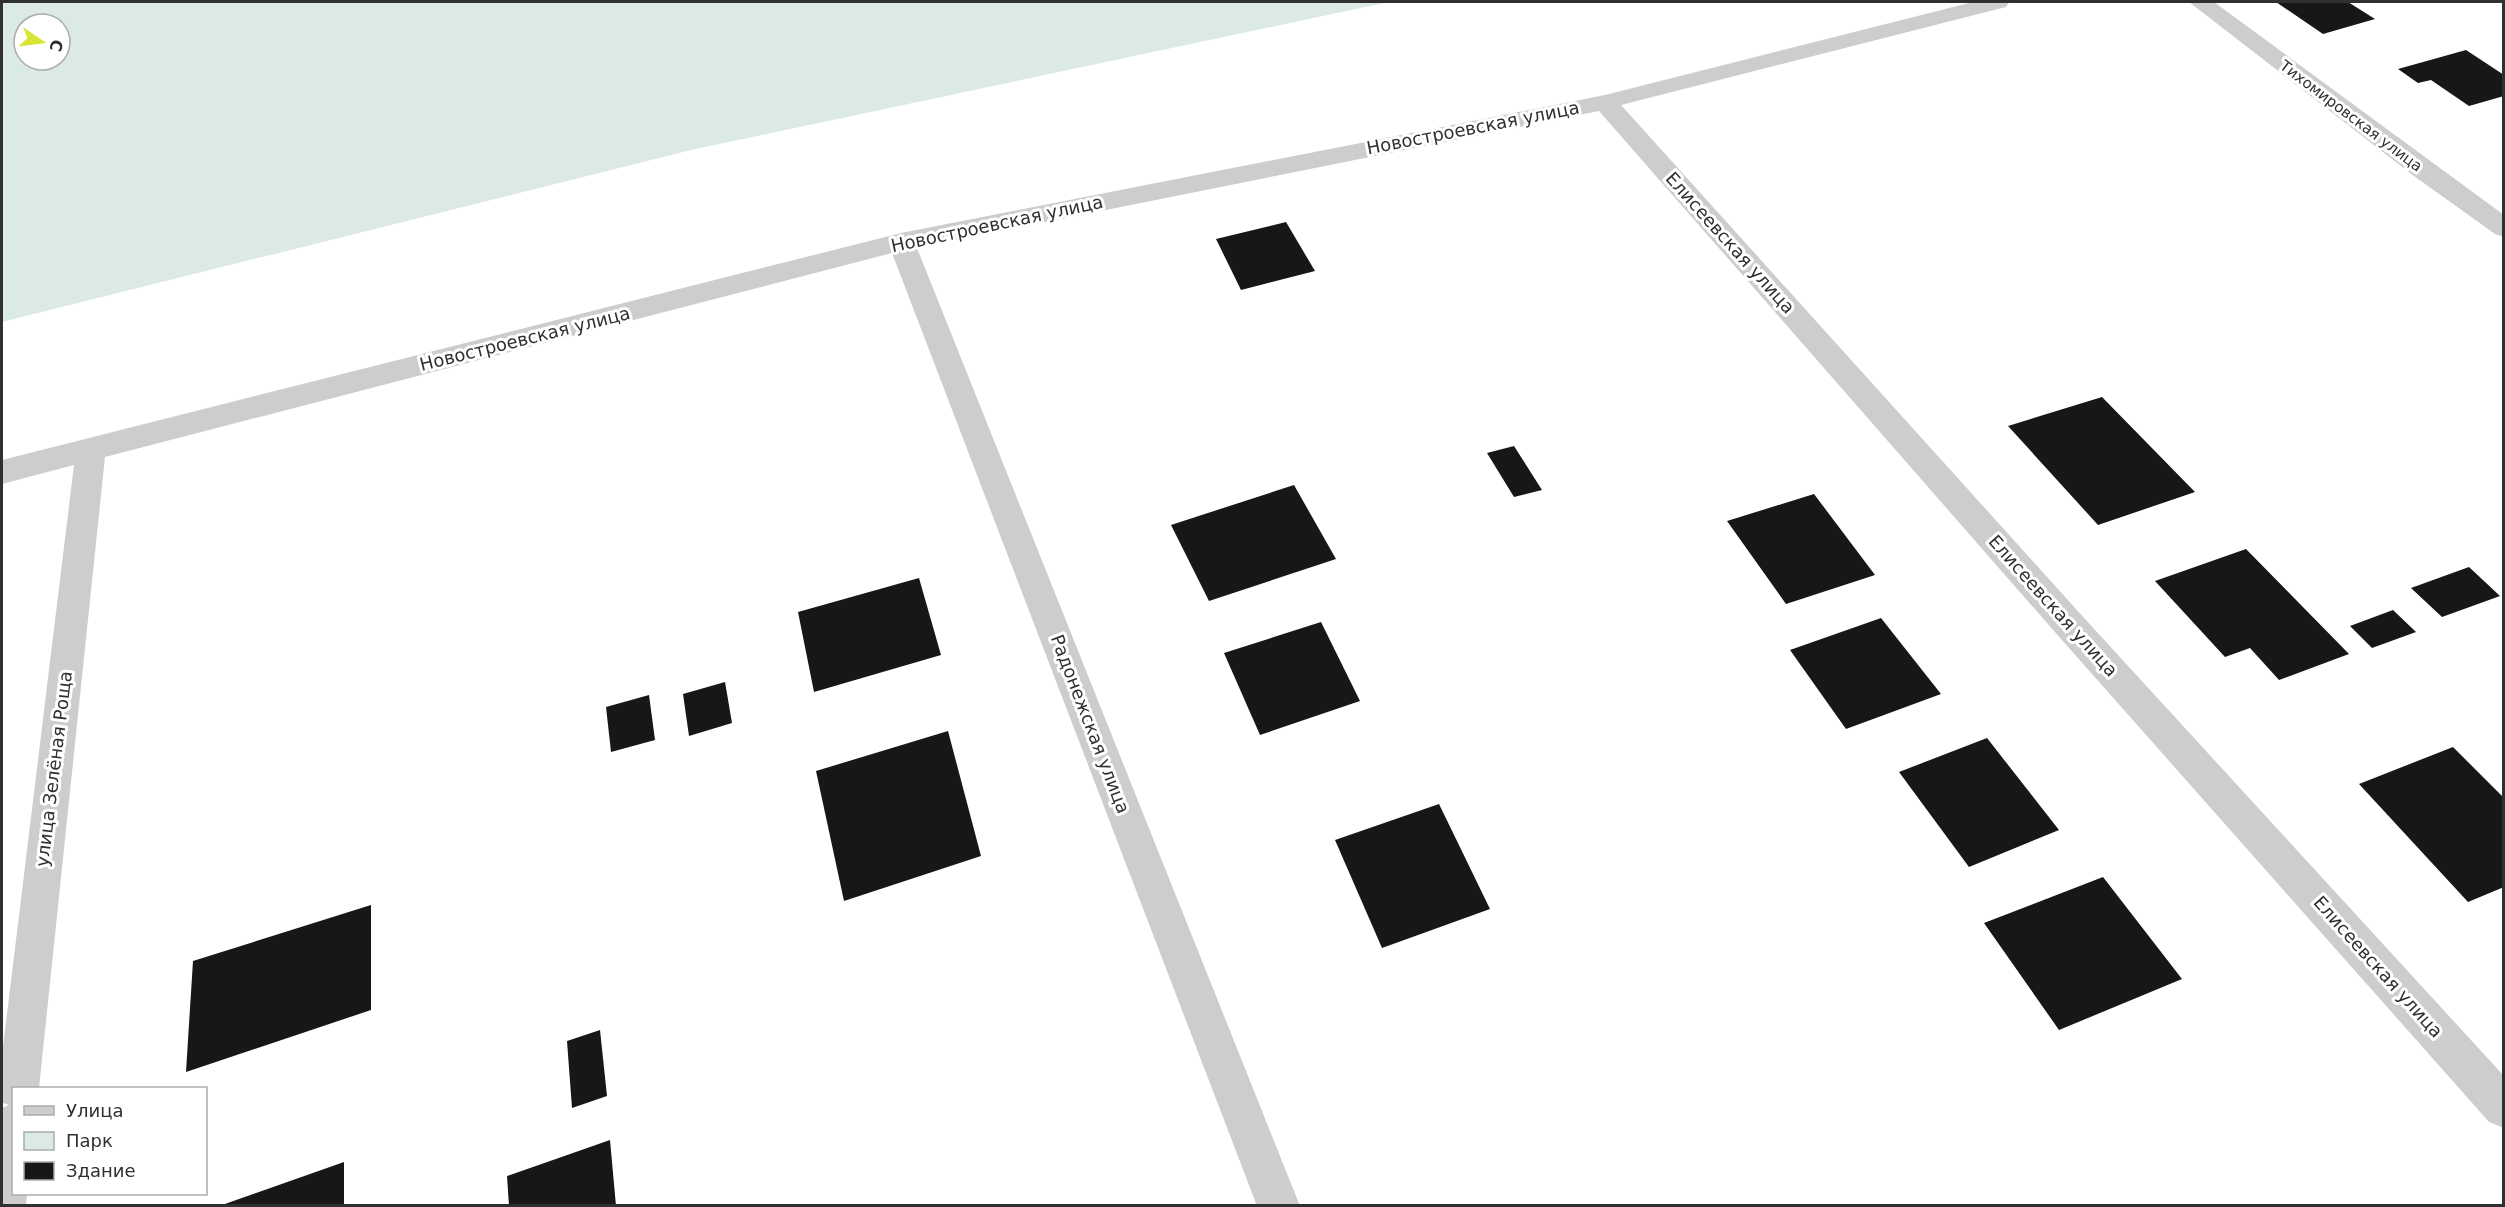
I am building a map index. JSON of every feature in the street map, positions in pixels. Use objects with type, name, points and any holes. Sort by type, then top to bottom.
[{"type":"street","name":"Новостроевская улица","points":[[2,472],[901,242],[1605,102],[1998,2]]},
{"type":"street","name":"Тихомировская улица","points":[[2200,2],[2504,228]]},
{"type":"street","name":"Елисеевская улица","points":[[1605,102],[2073,629],[2504,1107]]},
{"type":"street","name":"Радонежская улица","points":[[901,242],[1279,1206]]},
{"type":"street","name":"улица Зелёная Роща","points":[[18,1087],[91,450]]},
{"type":"street","points":[[4,1206],[12,1140]]},
{"type":"green space","points":[[2,2],[1389,2],[691,150],[2,322]]},
{"type":"building","points":[[2276,2],[2348,2],[2375,19],[2323,34]]},
{"type":"building","points":[[2466,50],[2504,75],[2504,96],[2469,106],[2431,80],[2418,83],[2398,69]]},
{"type":"building","points":[[1286,222],[1315,271],[1241,290],[1216,239]]},
{"type":"building","points":[[2102,397],[2195,492],[2098,525],[2008,426]]},
{"type":"building","points":[[1514,446],[1542,490],[1514,497],[1487,453]]},
{"type":"building","points":[[1294,485],[1336,559],[1209,601],[1171,525]]},
{"type":"building","points":[[1814,494],[1875,575],[1786,604],[1727,521]]},
{"type":"building","points":[[2246,549],[2349,654],[2279,680],[2250,648],[2225,657],[2155,581]]},
{"type":"building","points":[[2469,567],[2500,596],[2442,617],[2411,588]]},
{"type":"building","points":[[919,578],[941,655],[814,692],[798,612]]},
{"type":"building","points":[[2393,610],[2416,632],[2372,648],[2350,626]]},
{"type":"building","points":[[1881,618],[1941,694],[1846,729],[1790,650]]},
{"type":"building","points":[[1321,622],[1360,701],[1260,735],[1224,653]]},
{"type":"building","points":[[725,682],[732,723],[689,736],[683,694]]},
{"type":"building","points":[[649,695],[655,740],[611,752],[606,707]]},
{"type":"building","points":[[948,731],[981,856],[844,901],[816,771]]},
{"type":"building","points":[[1987,738],[2059,830],[1969,867],[1899,772]]},
{"type":"building","points":[[2453,747],[2504,798],[2504,887],[2468,902],[2359,784]]},
{"type":"building","points":[[1439,804],[1490,909],[1382,948],[1335,840]]},
{"type":"building","points":[[2103,877],[2182,979],[2059,1030],[1984,923]]},
{"type":"building","points":[[371,905],[371,1010],[186,1072],[193,961]]},
{"type":"building","points":[[600,1030],[607,1096],[572,1108],[567,1041]]},
{"type":"building","points":[[610,1140],[616,1206],[509,1206],[507,1176]]},
{"type":"building","points":[[344,1162],[344,1206],[222,1206],[222,1205]]}]
